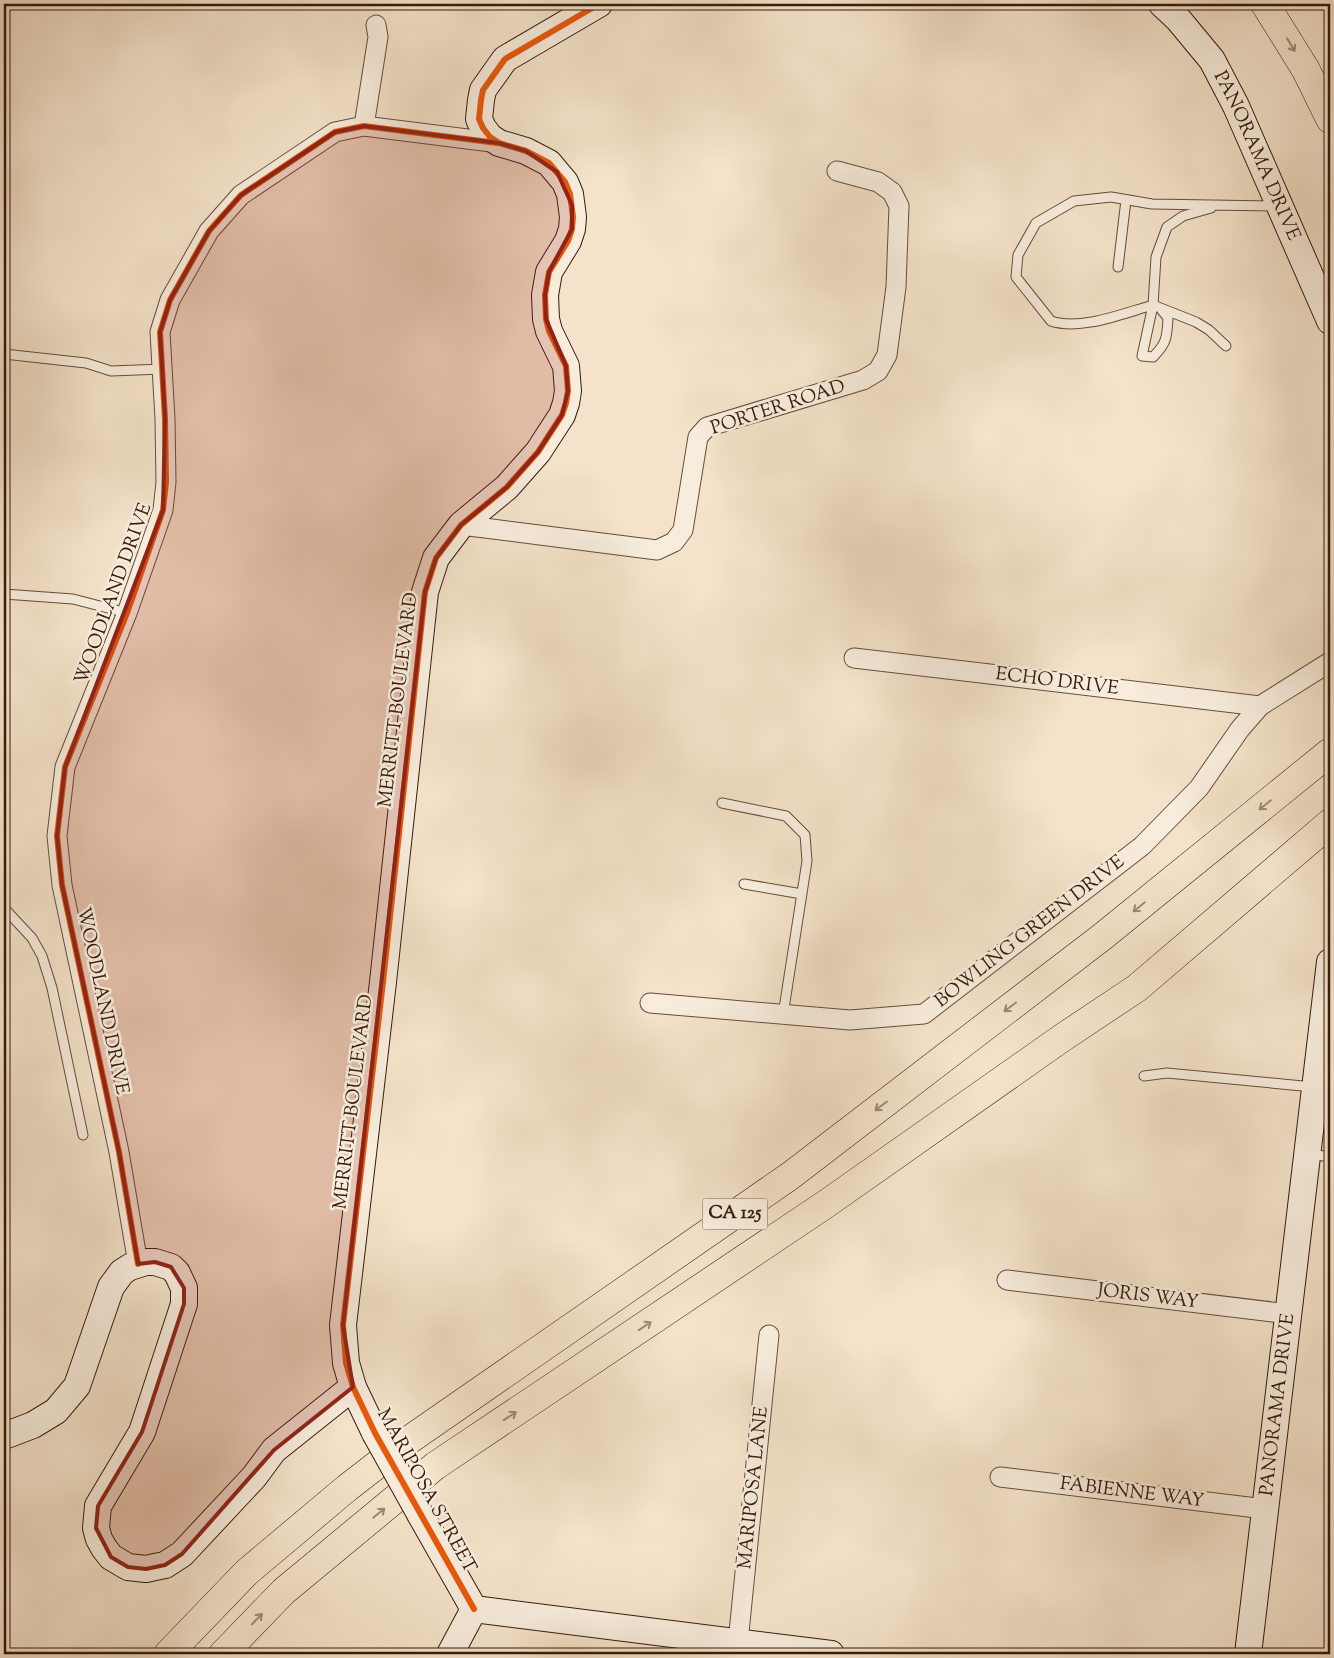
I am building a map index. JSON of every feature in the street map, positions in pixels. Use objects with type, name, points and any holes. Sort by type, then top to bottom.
[{"type":"highway","points":[[1265,4],[1306,70],[1330,119]]},
{"type":"highway","name":"CA 125","points":[[168,1654],[247,1572],[347,1488],[409,1440],[790,1176],[1102,937],[1330,752]]},
{"type":"highway","name":"CA 125","points":[[223,1654],[284,1591],[435,1466],[826,1204],[1054,1043],[1137,988],[1330,823]]},
{"type":"street","name":"MERRITT BOULEVARD","points":[[353,1387],[346,1363],[343,1325],[382,992],[425,592],[436,558],[461,526],[507,487],[538,452],[562,415],[568,391],[566,366],[552,337],[546,319],[545,295],[549,272],[568,241],[572,229],[573,217],[570,194],[565,182],[548,163],[526,151],[499,143],[490,136],[483,128],[479,119],[480,100],[483,90],[505,59],[598,4]]},
{"type":"street","name":"PANORAMA DRIVE","points":[[1162,4],[1178,19],[1212,60],[1236,106],[1330,321]]},
{"type":"street","points":[[364,126],[378,37],[376,25]]},
{"type":"street","name":"WOODLAND DRIVE","points":[[138,1264],[120,1152],[62,884],[57,836],[64,767],[126,613],[163,510],[166,482],[163,369],[160,332],[170,300],[209,231],[242,195],[335,132],[364,126],[499,143]]},
{"type":"street","name":"PORTER ROAD","points":[[461,526],[657,550],[674,542],[683,530],[698,437],[707,427],[863,380],[878,371],[888,355],[896,287],[898,206],[892,192],[878,182],[837,171]]},
{"type":"street","name":"ECHO DRIVE","points":[[854,658],[1260,706]]},
{"type":"street","name":"BOWLING GREEN DRIVE","points":[[650,1003],[850,1020],[924,1014],[1142,846],[1199,788],[1240,729],[1260,706],[1330,662]]},
{"type":"street","name":"PANORAMA DRIVE","points":[[1248,1654],[1289,1314],[1319,1155],[1315,1088],[1330,962]]},
{"type":"street","points":[[4,1436],[33,1425],[56,1411],[77,1386],[111,1286],[122,1272],[138,1264],[155,1262],[171,1267],[181,1280],[185,1296],[142,1432],[98,1506],[96,1528],[99,1538],[111,1557],[119,1562],[128,1567],[146,1569],[165,1564],[182,1554],[254,1477],[274,1450],[353,1387]]},
{"type":"street","name":"JORIS WAY","points":[[1007,1280],[1289,1314]]},
{"type":"street","name":"MARIPOSA LANE","points":[[738,1642],[769,1334]]},
{"type":"street","name":"MARIPOSA STREET","points":[[353,1387],[375,1433],[474,1609]]},
{"type":"street","name":"FABIENNE WAY","points":[[1000,1477],[1265,1509]]},
{"type":"street","points":[[450,1654],[474,1609],[831,1654]]},
{"type":"lane","points":[[1321,4],[1330,6]]},
{"type":"lane","points":[[1226,346],[1209,330],[1196,322],[1156,307],[1089,323],[1059,324],[1051,321],[1016,277],[1018,255],[1036,223],[1074,201],[1112,197],[1152,204],[1280,206]]},
{"type":"lane","points":[[1118,267],[1126,200]]},
{"type":"lane","points":[[1156,307],[1168,318],[1166,340],[1153,358],[1142,356],[1156,307],[1156,257],[1168,227],[1183,216],[1220,205]]},
{"type":"lane","points":[[4,354],[86,363],[111,370],[163,369]]},
{"type":"lane","points":[[4,594],[73,600],[126,613]]},
{"type":"lane","points":[[722,803],[786,816],[805,835],[808,860],[783,1015]]},
{"type":"lane","points":[[744,884],[802,894]]},
{"type":"lane","points":[[4,908],[32,938],[42,956],[52,988],[83,1134]]},
{"type":"lane","points":[[1144,1076],[1167,1073],[1315,1088]]},
{"type":"highlighted area","points":[[364,126],[499,143],[526,151],[557,172],[572,205],[572,229],[549,272],[545,295],[546,319],[566,366],[568,391],[562,415],[538,452],[507,487],[461,525],[436,558],[425,592],[343,1325],[353,1387],[274,1450],[182,1554],[165,1565],[146,1569],[128,1567],[111,1557],[96,1528],[98,1506],[142,1432],[184,1304],[184,1288],[171,1267],[155,1262],[138,1264],[119,1152],[62,885],[57,836],[65,767],[163,510],[165,419],[160,332],[170,300],[209,231],[241,195],[335,132]]},
{"type":"cycle path","points":[[474,1609],[375,1433],[353,1387],[346,1363],[343,1325],[383,982],[425,592],[436,558],[461,525],[507,487],[538,452],[562,415],[568,391],[566,366],[549,331],[546,319],[545,295],[549,272],[568,241],[572,229],[573,217],[570,194],[565,182],[549,163],[526,151],[499,143],[490,137],[479,119],[481,100],[483,90],[505,59],[599,4]]},
{"type":"cycle path","points":[[138,1264],[119,1152],[62,885],[57,836],[65,767],[127,613],[163,510],[166,482],[165,419],[160,332],[170,300],[209,231],[241,195],[335,132],[364,126],[497,143]]}]
